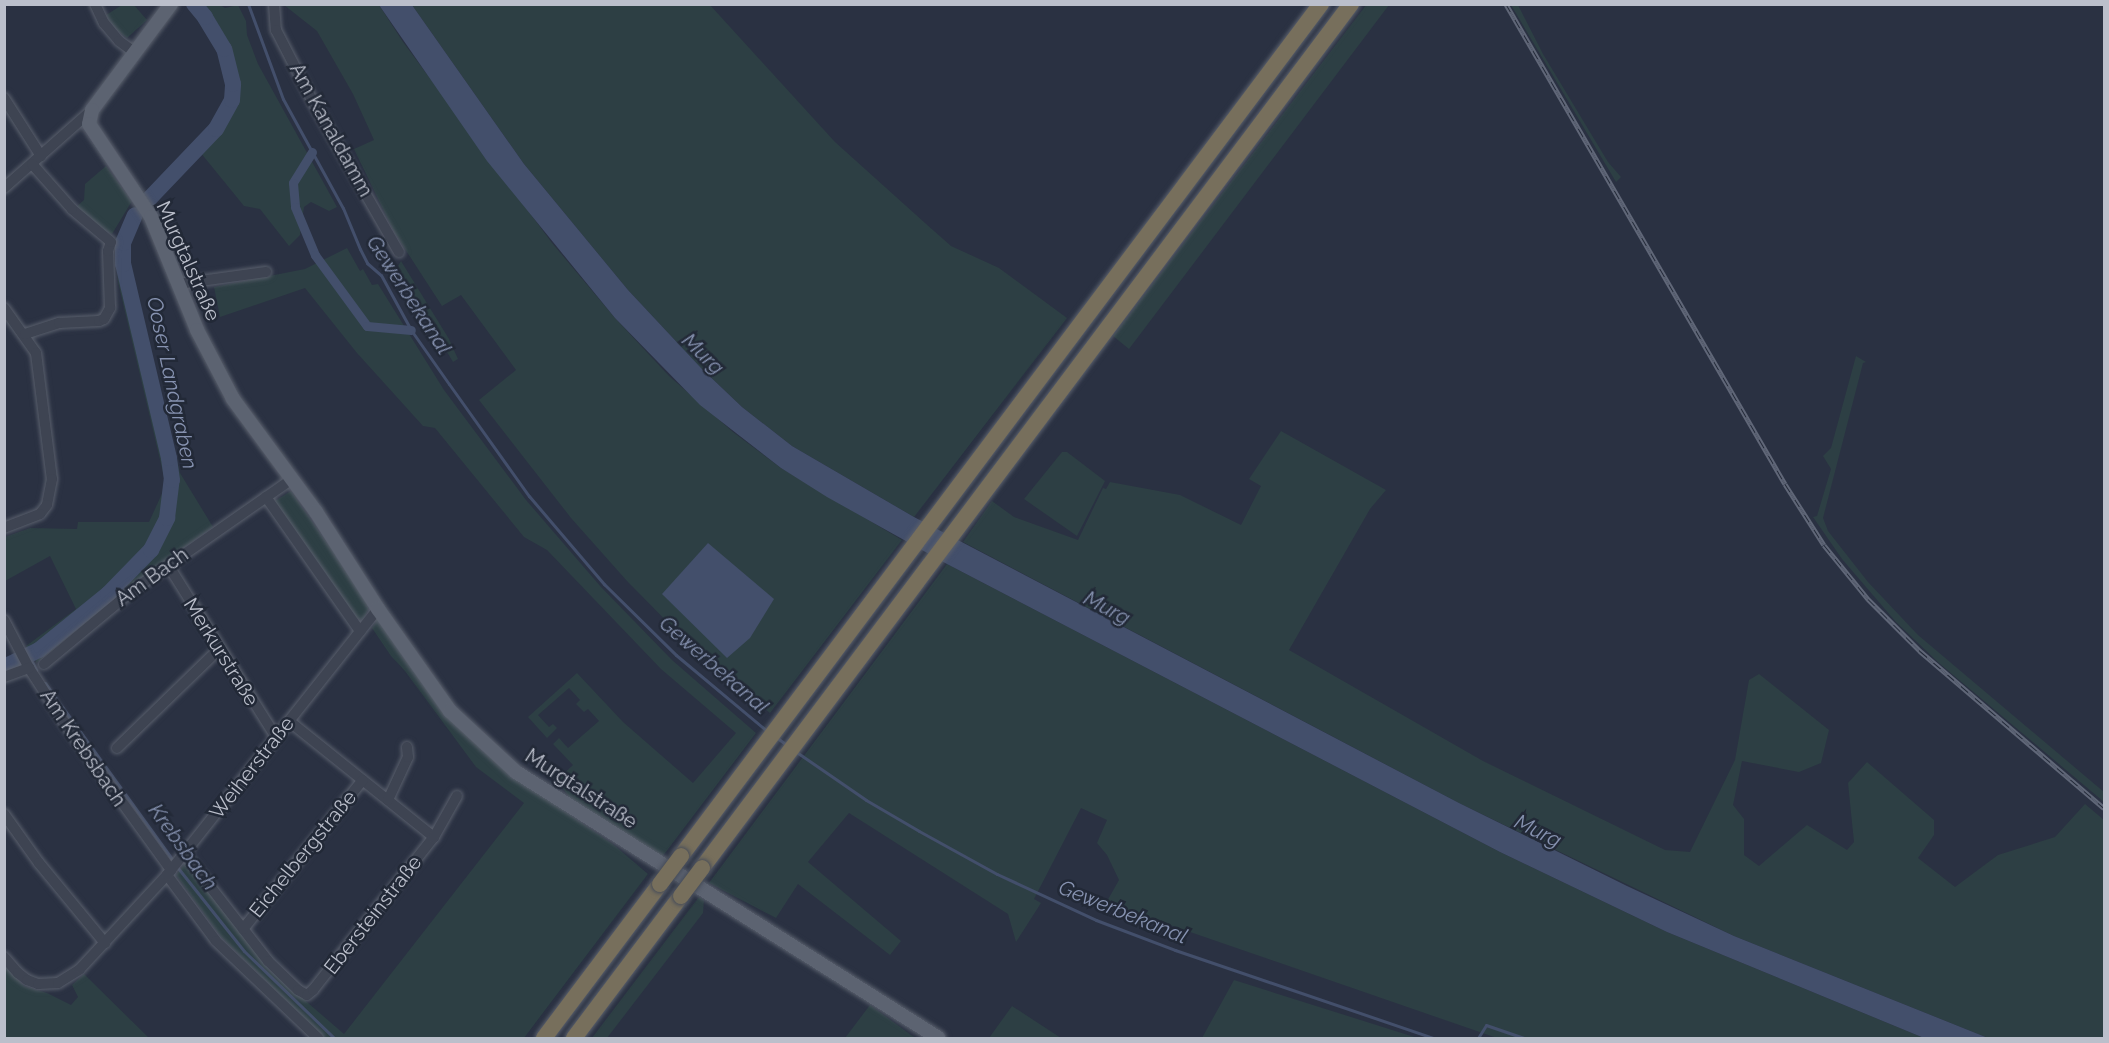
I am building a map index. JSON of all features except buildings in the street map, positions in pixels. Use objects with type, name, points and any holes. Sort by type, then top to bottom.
[{"type":"highway","points":[[544,1038],[1321,4]]},
{"type":"highway","points":[[574,1038],[1351,4]]},
{"type":"main road","points":[[92,110],[171,4]]},
{"type":"main road","points":[[161,17],[181,4]]},
{"type":"main road","name":"Murgtalstraße","points":[[92,110],[89,120],[91,129],[151,217],[178,284],[224,383],[251,426],[292,479],[378,609],[450,711],[482,744],[516,772],[938,1038]]},
{"type":"street","points":[[95,4],[104,23],[118,41],[134,52]]},
{"type":"street","name":"Am Kanaldamm","points":[[274,4],[276,30],[313,102],[399,252]]},
{"type":"street","points":[[4,98],[41,156]]},
{"type":"street","points":[[4,188],[92,110]]},
{"type":"street","points":[[25,334],[59,323],[99,321],[104,319],[110,308],[108,251],[111,242],[72,209],[32,164]]},
{"type":"street","points":[[178,284],[266,272]]},
{"type":"street","points":[[4,308],[25,334],[37,358],[52,480],[47,505],[40,514],[4,528]]},
{"type":"street","points":[[292,479],[266,497],[360,631]]},
{"type":"street","name":"Am Bach","points":[[44,664],[109,608],[266,497]]},
{"type":"street","name":"Merkurstraße","points":[[168,565],[219,650],[276,737]]},
{"type":"street","name":"Weiherstraße","points":[[4,957],[27,981],[39,984],[49,985],[65,980],[80,969],[174,865],[378,609]]},
{"type":"street","name":"Am Krebsbach","points":[[4,620],[25,660],[94,766],[174,865],[216,941],[318,1038]]},
{"type":"street","points":[[117,748],[219,650]]},
{"type":"street","points":[[4,678],[25,660]]},
{"type":"street","points":[[289,721],[434,837]]},
{"type":"street","points":[[388,800],[408,757],[407,747]]},
{"type":"street","name":"Eichelbergstraße","points":[[243,929],[363,780]]},
{"type":"street","name":"Ebersteinstraße","points":[[310,993],[434,837],[457,796]]},
{"type":"street","points":[[4,814],[39,863],[105,943]]},
{"type":"street","name":"Eichelbergstraße","points":[[174,865],[243,929],[268,961],[291,984],[302,994],[310,993]]},
{"type":"shaded area","points":[[1367,4],[1389,5],[1129,349],[1113,336]]},
{"type":"shaded area","points":[[122,5],[134,5],[147,20],[127,38],[115,29],[106,15]]},
{"type":"shaded area","points":[[197,5],[220,5],[225,8],[238,5],[246,21],[247,35],[258,64],[337,207],[329,211],[311,202],[304,207],[300,235],[289,246],[260,209],[244,206],[200,152],[229,117],[236,103],[238,91],[231,57],[222,38],[214,23]]},
{"type":"shaded area","points":[[284,5],[379,5],[403,42],[552,243],[615,318],[669,376],[733,432],[781,468],[902,540],[770,713],[689,644],[627,581],[571,518],[479,400],[516,370],[461,295],[442,306],[394,232],[354,149],[374,140],[353,94],[317,31]]},
{"type":"shaded area","points":[[412,5],[710,5],[835,142],[951,246],[999,268],[1067,318],[914,517],[792,446],[742,407],[701,368],[628,290],[524,164]]},
{"type":"shaded area","points":[[1511,5],[1518,5],[1543,54],[1608,162],[1621,177],[1616,182]]},
{"type":"shaded area","points":[[106,166],[132,201],[112,234],[95,226],[76,207],[84,200],[85,184]]},
{"type":"shaded area","points":[[118,241],[122,280],[165,459],[168,500],[162,525],[150,545],[130,569],[94,603],[29,653],[26,646],[76,609],[50,556],[5,581],[5,537],[30,528],[77,529],[78,522],[149,522],[166,485],[118,282],[115,245]]},
{"type":"shaded area","points":[[347,248],[360,271],[363,269],[372,285],[378,284],[444,390],[526,500],[601,587],[672,660],[756,733],[662,857],[569,797],[557,780],[573,765],[553,744],[559,738],[568,748],[599,721],[588,709],[584,712],[576,704],[580,700],[569,688],[538,715],[549,727],[553,724],[557,728],[547,738],[528,717],[577,673],[623,722],[693,783],[736,733],[661,669],[547,550],[524,537],[435,428],[423,426],[357,353],[305,288],[220,317],[214,287],[305,269]]},
{"type":"shaded area","points":[[401,261],[449,339],[458,359],[453,362],[404,280],[398,266]]},
{"type":"shaded area","points":[[1856,356],[1866,362],[1863,363],[1823,518],[1828,531],[1868,582],[1918,635],[2104,792],[2104,802],[1939,663],[1896,622],[1842,559],[1813,517],[1817,516],[1831,469],[1823,456],[1831,448]]},
{"type":"shaded area","points":[[168,423],[180,473],[213,527],[130,586],[36,663],[36,655],[118,589],[159,545],[169,525],[177,483],[165,424]]},
{"type":"shaded area","points":[[1281,431],[1386,490],[1370,509],[1289,650],[1483,761],[1665,850],[1690,852],[1735,760],[1749,680],[1759,674],[1829,730],[1821,763],[1799,772],[1742,761],[1733,805],[1744,819],[1744,855],[1759,866],[1807,825],[1847,850],[1854,842],[1848,783],[1867,762],[1934,820],[1934,835],[1918,858],[1955,887],[1998,855],[2055,837],[2085,804],[2104,820],[2104,1038],[1988,1038],[1734,936],[1459,803],[963,542],[992,501],[1014,517],[1078,540],[1103,488],[1106,489],[1110,482],[1180,495],[1241,525],[1261,486],[1249,479]]},
{"type":"shaded area","points":[[1062,452],[1067,452],[1105,481],[1077,536],[1024,499]]},
{"type":"shaded area","points":[[291,491],[368,602],[368,610],[363,620],[356,618],[275,501]]},
{"type":"shaded area","points":[[947,564],[1500,852],[1667,932],[1924,1038],[1497,1038],[1106,903],[1119,880],[1107,855],[1097,843],[1107,820],[1081,808],[1034,899],[1041,903],[1016,942],[1008,914],[849,813],[808,862],[901,941],[890,955],[798,884],[776,918],[709,883]]},
{"type":"shaded area","points":[[377,620],[381,621],[413,666],[534,790],[614,845],[648,874],[524,1038],[325,1038],[221,937],[176,875],[185,863],[271,971],[344,1034],[524,803],[476,767],[372,628]]},
{"type":"shaded area","points":[[699,897],[704,900],[703,913],[607,1038],[592,1038]]},
{"type":"shaded area","points":[[5,966],[24,986],[47,993],[71,1005],[78,997],[72,985],[84,974],[149,1038],[5,1038]]},
{"type":"shaded area","points":[[1234,980],[1408,1035],[1418,1038],[1202,1038]]},
{"type":"shaded area","points":[[870,1005],[911,1035],[916,1038],[845,1038]]},
{"type":"shaded area","points":[[1012,1006],[1061,1038],[989,1038]]},
{"type":"water","points":[[379,5],[412,5],[524,164],[628,290],[701,368],[742,407],[792,446],[914,517],[1459,803],[1734,936],[1988,1038],[1924,1038],[1667,932],[1500,852],[947,564],[827,497],[781,468],[700,405],[615,318],[487,161]]},
{"type":"water","points":[[708,543],[774,599],[750,638],[727,658],[662,594]]},
{"type":"waterway","name":"Ooser Landgraben","points":[[150,198],[216,129],[232,100],[233,84],[224,49],[205,17],[194,4]]},
{"type":"waterway","name":"Gewerbekanal","points":[[248,4],[283,99],[343,208],[367,263],[381,275],[411,330],[449,384],[529,496],[604,584],[676,655],[768,732]]},
{"type":"waterway","points":[[312,152],[293,183],[295,207],[315,255],[367,326],[411,330]]},
{"type":"waterway","name":"Ooser Landgraben","points":[[4,667],[39,650],[108,594],[151,550],[167,518],[172,480],[169,458],[123,264],[123,243],[135,215]]},
{"type":"waterway","name":"Krebsbach","points":[[29,656],[36,670]]},
{"type":"waterway","name":"Krebsbach","points":[[45,683],[174,862]]},
{"type":"waterway","name":"Gewerbekanal","points":[[776,737],[788,746]]},
{"type":"waterway","name":"Gewerbekanal","points":[[795,751],[866,800],[919,831],[997,874],[1096,920],[1175,950],[1434,1038]]},
{"type":"waterway","name":"Krebsbach","points":[[178,868],[244,951],[334,1038]]},
{"type":"waterway","points":[[1478,1038],[1486,1025],[1524,1038]]},
{"type":"railway","points":[[1506,4],[1785,484],[1824,545],[1868,599],[1920,651],[2104,808]]},
{"type":"water label","name":"Murg","points":[[703,354]]},
{"type":"water label","name":"Murg","points":[[1107,608]]},
{"type":"water label","name":"Murg","points":[[1538,831]]}]
